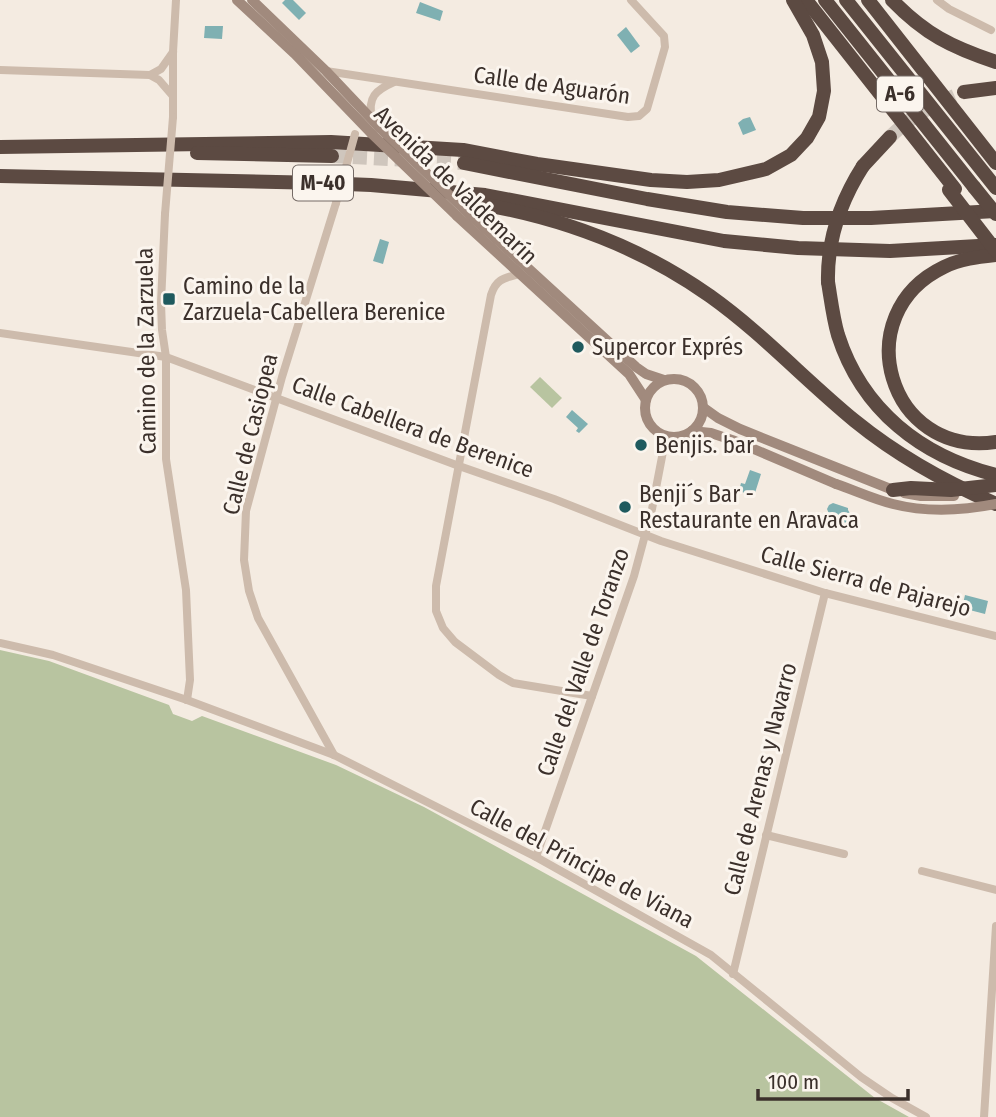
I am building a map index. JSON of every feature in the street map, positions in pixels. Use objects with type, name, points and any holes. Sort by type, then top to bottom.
[{"type":"highway","points":[[0,147],[331,142],[463,150],[537,164],[651,180],[719,180],[766,169],[791,155],[807,138],[819,117],[824,91],[822,62],[813,35],[793,0]]},
{"type":"highway","points":[[806,0],[914,139],[933,169],[996,243]]},
{"type":"highway","name":"A-6","points":[[825,0],[996,212]]},
{"type":"highway","points":[[846,0],[995,187]]},
{"type":"highway","name":"A-6","points":[[868,0],[992,157]]},
{"type":"highway","points":[[892,0],[933,35],[967,52],[996,62]]},
{"type":"highway","points":[[964,92],[996,88]]},
{"type":"highway","points":[[890,137],[863,166],[838,215],[830,247],[828,282],[833,316],[844,351],[857,376],[874,401],[899,427],[933,452],[996,475]]},
{"type":"highway","name":"M-40","points":[[0,147],[332,156]]},
{"type":"highway","points":[[464,163],[727,212],[803,218],[871,218],[996,212]]},
{"type":"highway","name":"M-40","points":[[0,176],[371,185],[485,195],[724,241],[798,248],[890,251],[996,243]]},
{"type":"highway","points":[[371,185],[490,206],[539,218],[582,230],[650,260],[698,288],[727,309],[879,440],[944,480],[996,504]]},
{"type":"highway","points":[[952,190],[996,253],[947,265],[914,288],[891,329],[888,353],[891,375],[907,408],[928,427],[949,438],[971,444],[996,442]]},
{"type":"highway","points":[[938,215],[996,205]]},
{"type":"highway","points":[[893,490],[951,490],[996,485]]},
{"type":"street","name":"Camino de la Zarzuela","points":[[176,0],[173,117],[161,303],[166,358],[166,459],[186,590],[190,680],[187,700]]},
{"type":"street","name":"Avenida de Valdemarín","points":[[237,0],[636,367],[646,374],[664,380]]},
{"type":"street","name":"Avenida de Valdemarín","points":[[252,0],[327,71],[370,124],[457,216],[629,374],[646,400]]},
{"type":"street","name":"Calle de Aguarón","points":[[327,71],[628,117],[639,116],[647,109],[665,47],[664,36],[631,0]]},
{"type":"street","points":[[937,0],[991,30]]},
{"type":"street","points":[[150,75],[161,69],[173,52]]},
{"type":"street","points":[[0,70],[150,75],[159,80],[172,95]]},
{"type":"street","points":[[369,78],[376,85],[377,91],[394,82]]},
{"type":"street","name":"Calle de Casiopea","points":[[334,755],[258,618],[249,591],[244,561],[246,511],[355,134],[370,124],[371,103],[377,91]]},
{"type":"street","points":[[519,274],[500,281],[494,286],[491,295],[436,586],[436,611],[443,628],[455,642],[513,683],[592,696]]},
{"type":"street","name":"Calle Cabellera de Berenice","points":[[0,333],[166,358],[554,499],[645,536]]},
{"type":"street","points":[[681,379],[699,392],[704,408],[701,421],[692,431],[682,436],[666,436],[654,429],[649,422],[645,409],[646,400],[653,388],[664,380],[681,379]]},
{"type":"street","points":[[704,408],[740,429],[893,490],[921,496],[996,491]]},
{"type":"street","points":[[692,431],[711,433],[735,441],[891,504],[949,511],[996,504]]},
{"type":"street","name":"Calle del Valle de Toranzo","points":[[537,857],[634,576],[666,436]]},
{"type":"street","name":"Calle Sierra de Pajarejo","points":[[645,536],[825,593],[996,636]]},
{"type":"street","name":"Calle de Arenas y Navarro","points":[[733,974],[825,593]]},
{"type":"street","name":"Calle del Príncipe de Viana","points":[[0,643],[53,655],[187,700],[334,755],[537,857],[711,955],[861,1077],[926,1117]]},
{"type":"street","points":[[766,835],[844,854]]},
{"type":"street","points":[[922,871],[996,890]]},
{"type":"street","points":[[984,1117],[996,926]]},
{"type":"green space","points":[[540,377],[562,398],[552,408],[530,387]]},
{"type":"green space","points":[[0,650],[49,661],[169,705],[173,714],[192,721],[202,716],[336,765],[424,807],[696,956],[875,1098],[909,1117],[0,1117]]},
{"type":"water","points":[[285,0],[293,0],[306,13],[299,20],[282,3]]},
{"type":"water","points":[[420,2],[443,11],[440,21],[416,13]]},
{"type":"water","points":[[205,26],[223,26],[222,39],[204,38]]},
{"type":"water","points":[[626,27],[640,46],[631,53],[617,35]]},
{"type":"water","points":[[750,117],[756,130],[743,135],[738,123]]},
{"type":"water","points":[[380,239],[389,242],[383,264],[373,261]]},
{"type":"water","points":[[572,410],[588,424],[579,433],[576,431],[578,428],[566,417]]},
{"type":"water","points":[[750,470],[761,474],[754,496],[739,491]]},
{"type":"water","points":[[833,503],[848,508],[852,517],[850,521],[846,523],[831,518],[827,509]]},
{"type":"water","points":[[965,595],[988,601],[985,614],[962,608]]},
{"type":"tunnel","points":[[890,137],[924,111],[964,92]]},
{"type":"tunnel","points":[[332,156],[464,163]]},
{"type":"place","name":"Camino de la Zarzuela-Cabellera Berenice","points":[[169,299]]},
{"type":"place","name":"Supercor Exprés","points":[[578,347]]},
{"type":"place","name":"Benjis. bar","points":[[641,445]]},
{"type":"place","name":"Benji´s Bar - Restaurante en Aravaca","points":[[625,507]]}]
